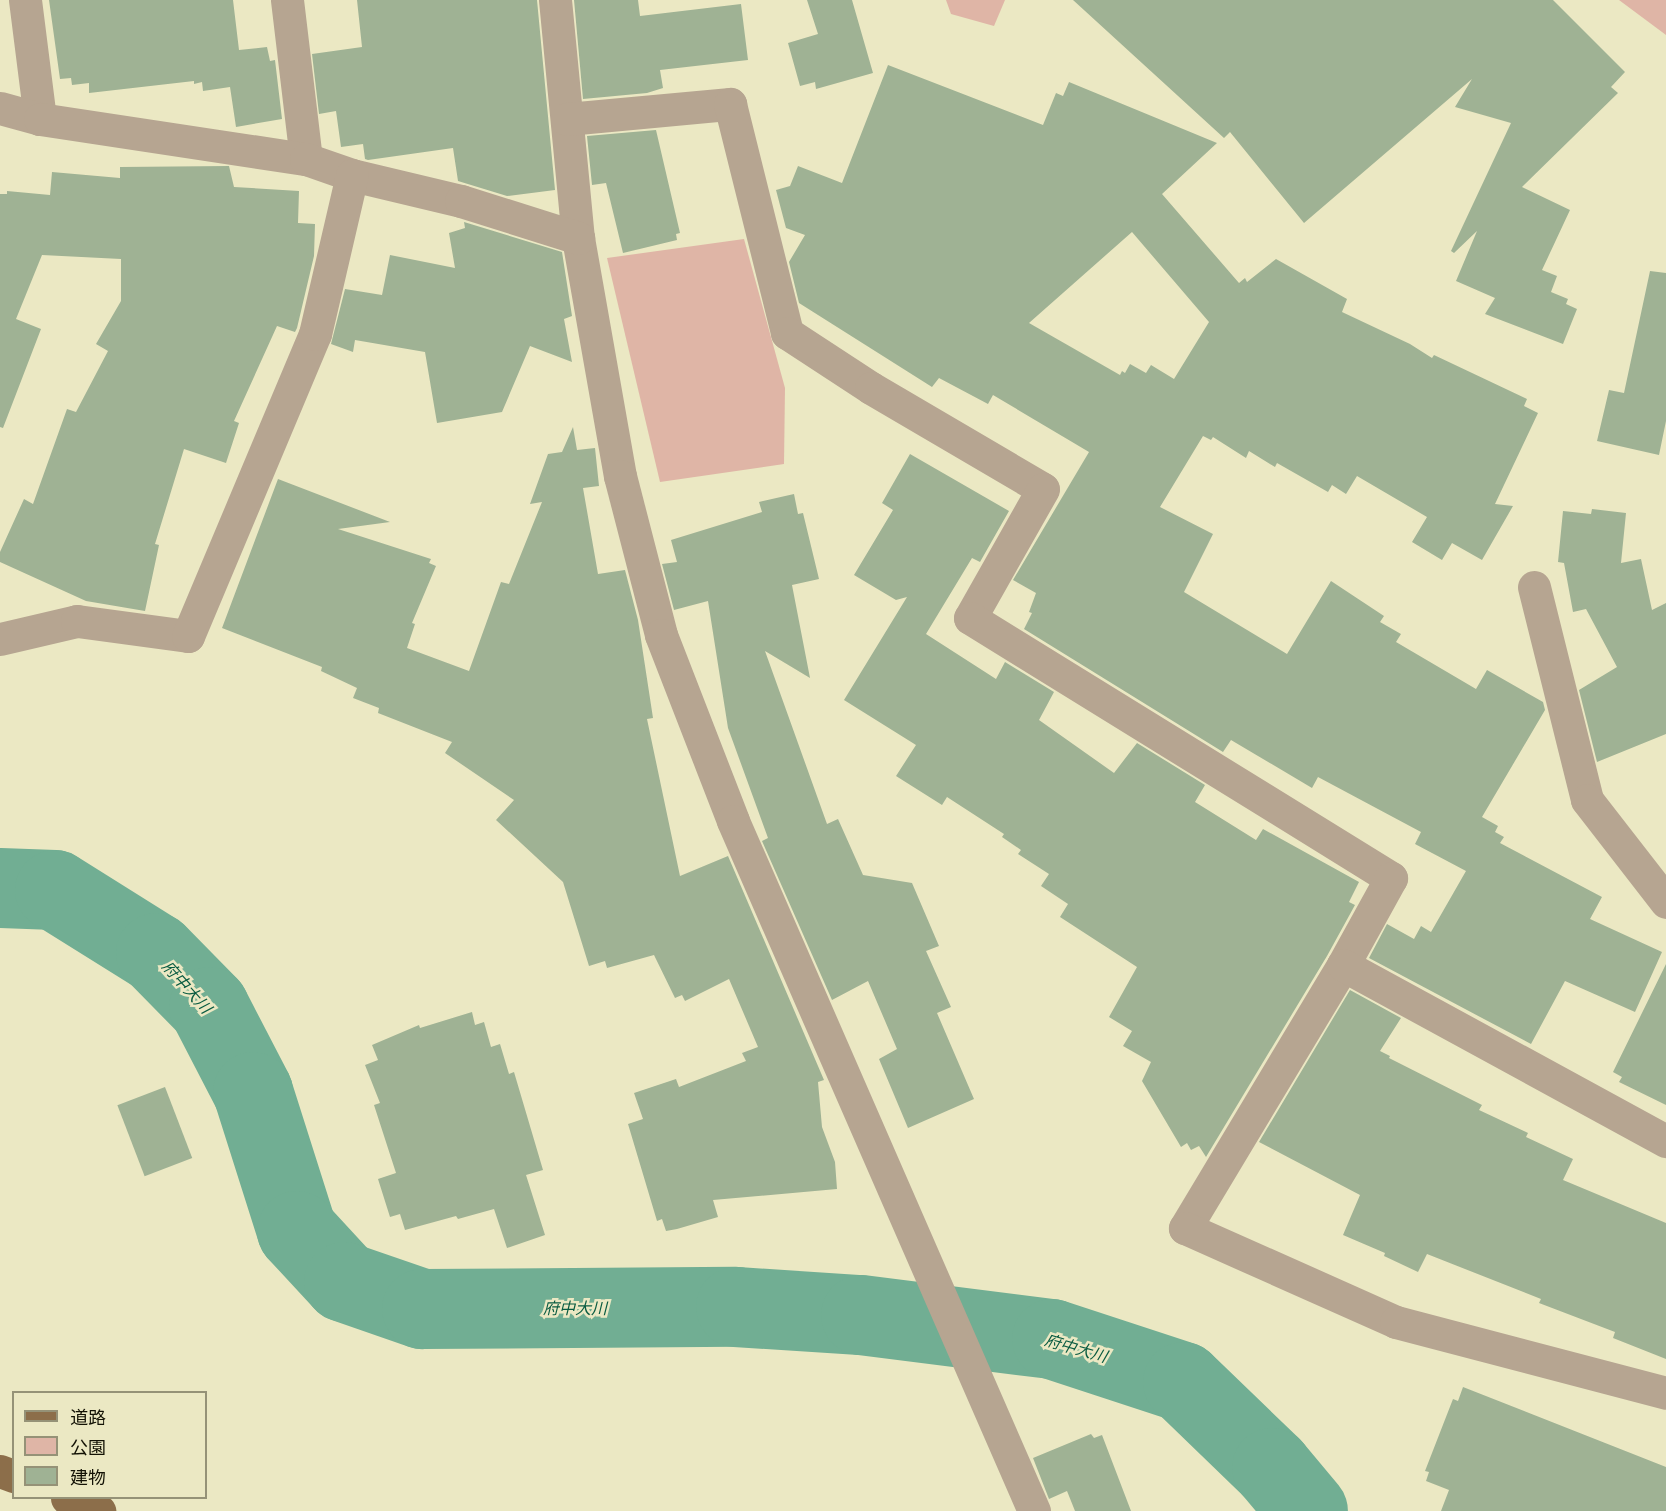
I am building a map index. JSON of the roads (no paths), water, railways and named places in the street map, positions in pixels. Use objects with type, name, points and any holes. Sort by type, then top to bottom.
[{"type":"main road","points":[[72,1499],[100,1511]]},
{"type":"street","points":[[25,0],[40,119]]},
{"type":"street","points":[[287,0],[306,159]]},
{"type":"street","points":[[555,0],[578,238],[620,476],[661,635],[733,821],[1034,1511]]},
{"type":"street","points":[[567,119],[730,104],[786,333],[870,388],[1043,489],[970,618],[1391,878],[1343,965],[1185,1228],[1396,1322],[1666,1393]]},
{"type":"street","points":[[0,108],[40,119],[306,159],[352,175],[460,201],[578,238]]},
{"type":"street","points":[[0,639],[77,621],[188,636],[315,334],[352,175]]},
{"type":"street","points":[[1534,587],[1587,800],[1666,902]]},
{"type":"street","points":[[1343,965],[1666,1141]]},
{"type":"waterway","name":"府中大川","points":[[0,888],[55,890],[156,953],[209,1007],[253,1092],[297,1231],[344,1282],[422,1309],[736,1307],[861,1315],[1052,1339],[1183,1382],[1272,1468],[1308,1511]]}]
